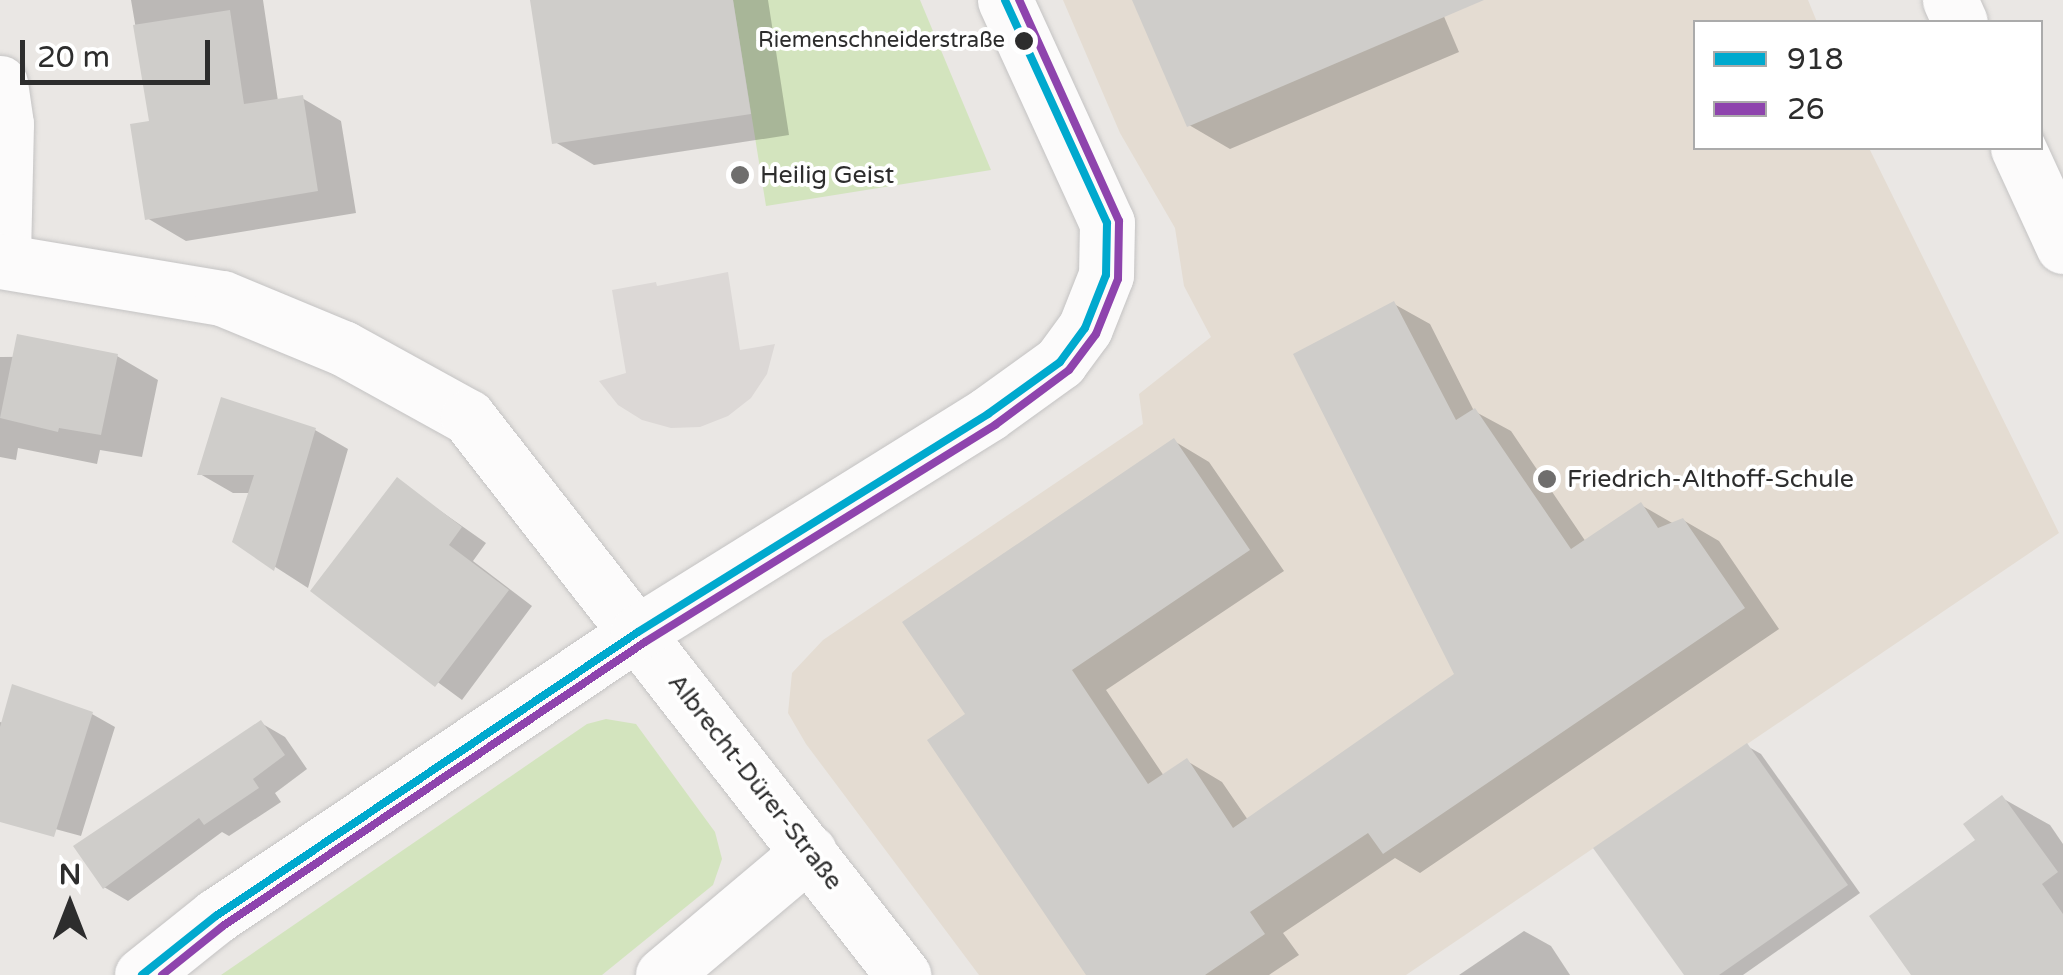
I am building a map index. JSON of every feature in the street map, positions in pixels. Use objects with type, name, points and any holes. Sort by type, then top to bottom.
[{"type":"street","points":[[142,975],[216,916],[638,632],[988,414],[1060,362],[1085,328],[1106,275],[1107,223],[1005,0]]},
{"type":"street","points":[[0,83],[6,124],[1,261]]},
{"type":"street","points":[[2019,150],[2063,246]]},
{"type":"street","name":"Albrecht-Dürer-Straße","points":[[1,261],[222,298],[343,348],[468,417],[903,975]]},
{"type":"street","points":[[663,975],[809,852]]},
{"type":"shaded area","name":"Friedrich-Althoff-Schule","points":[[1063,0],[1808,0],[1816,20],[1693,20],[1693,150],[1870,150],[2059,533],[1406,975],[979,975],[806,744],[788,713],[792,673],[823,640],[1143,424],[1139,394],[1211,337],[1184,286],[1175,228],[1120,133]]},
{"type":"shaded area","points":[[728,272],[740,350],[775,344],[767,374],[751,398],[728,416],[700,427],[671,428],[642,420],[618,405],[599,381],[626,373],[612,290]]},
{"type":"green space","points":[[733,0],[920,0],[991,170],[766,206]]},
{"type":"green space","points":[[606,719],[636,724],[715,832],[722,859],[713,885],[602,975],[221,975],[587,724]]},
{"type":"building","name":"Heilig Geist","points":[[530,0],[733,0],[751,114],[552,144]]},
{"type":"building","points":[[1132,0],[1484,0],[1187,127]]},
{"type":"building","points":[[230,10],[244,104],[303,95],[318,191],[145,220],[130,124],[149,121],[133,25]]},
{"type":"building","points":[[1394,301],[1456,420],[1475,408],[1571,549],[1641,502],[1658,528],[1683,518],[1745,608],[1383,854],[1368,833],[1250,912],[1265,934],[1205,975],[1086,975],[927,740],[965,714],[902,622],[1174,438],[1250,550],[1072,670],[1148,784],[1187,758],[1233,828],[1454,674],[1293,354]]},
{"type":"building","points":[[17,334],[118,354],[101,435],[59,428],[58,432],[0,418]]},
{"type":"building","points":[[221,397],[316,428],[274,571],[232,542],[254,475],[197,475]]},
{"type":"building","points":[[397,477],[462,527],[449,545],[509,590],[435,687],[310,591]]},
{"type":"building","points":[[12,684],[93,712],[54,837],[0,822],[0,727]]},
{"type":"building","points":[[261,720],[285,755],[253,779],[259,788],[204,825],[199,818],[103,889],[73,846]]},
{"type":"building","points":[[1747,743],[1848,885],[1719,975],[1684,975],[1593,848]]},
{"type":"building","points":[[2002,795],[2058,872],[2042,884],[2063,914],[2063,975],[1911,975],[1869,916],[1975,840],[1963,824]]},
{"type":"transit line","name":"918","points":[[142,975],[216,916],[638,632],[988,414],[1060,362],[1085,328],[1106,275],[1107,223],[1005,0]]},
{"type":"transit line","name":"26","points":[[162,975],[223,926],[645,642],[995,425],[1069,370],[1096,334],[1118,279],[1119,221],[1019,0]]},
{"type":"place","name":"Riemenschneiderstraße","points":[[1024,41]]},
{"type":"place","name":"Heilig Geist","points":[[740,175]]},
{"type":"place","name":"Friedrich-Althoff-Schule","points":[[1547,479]]}]
